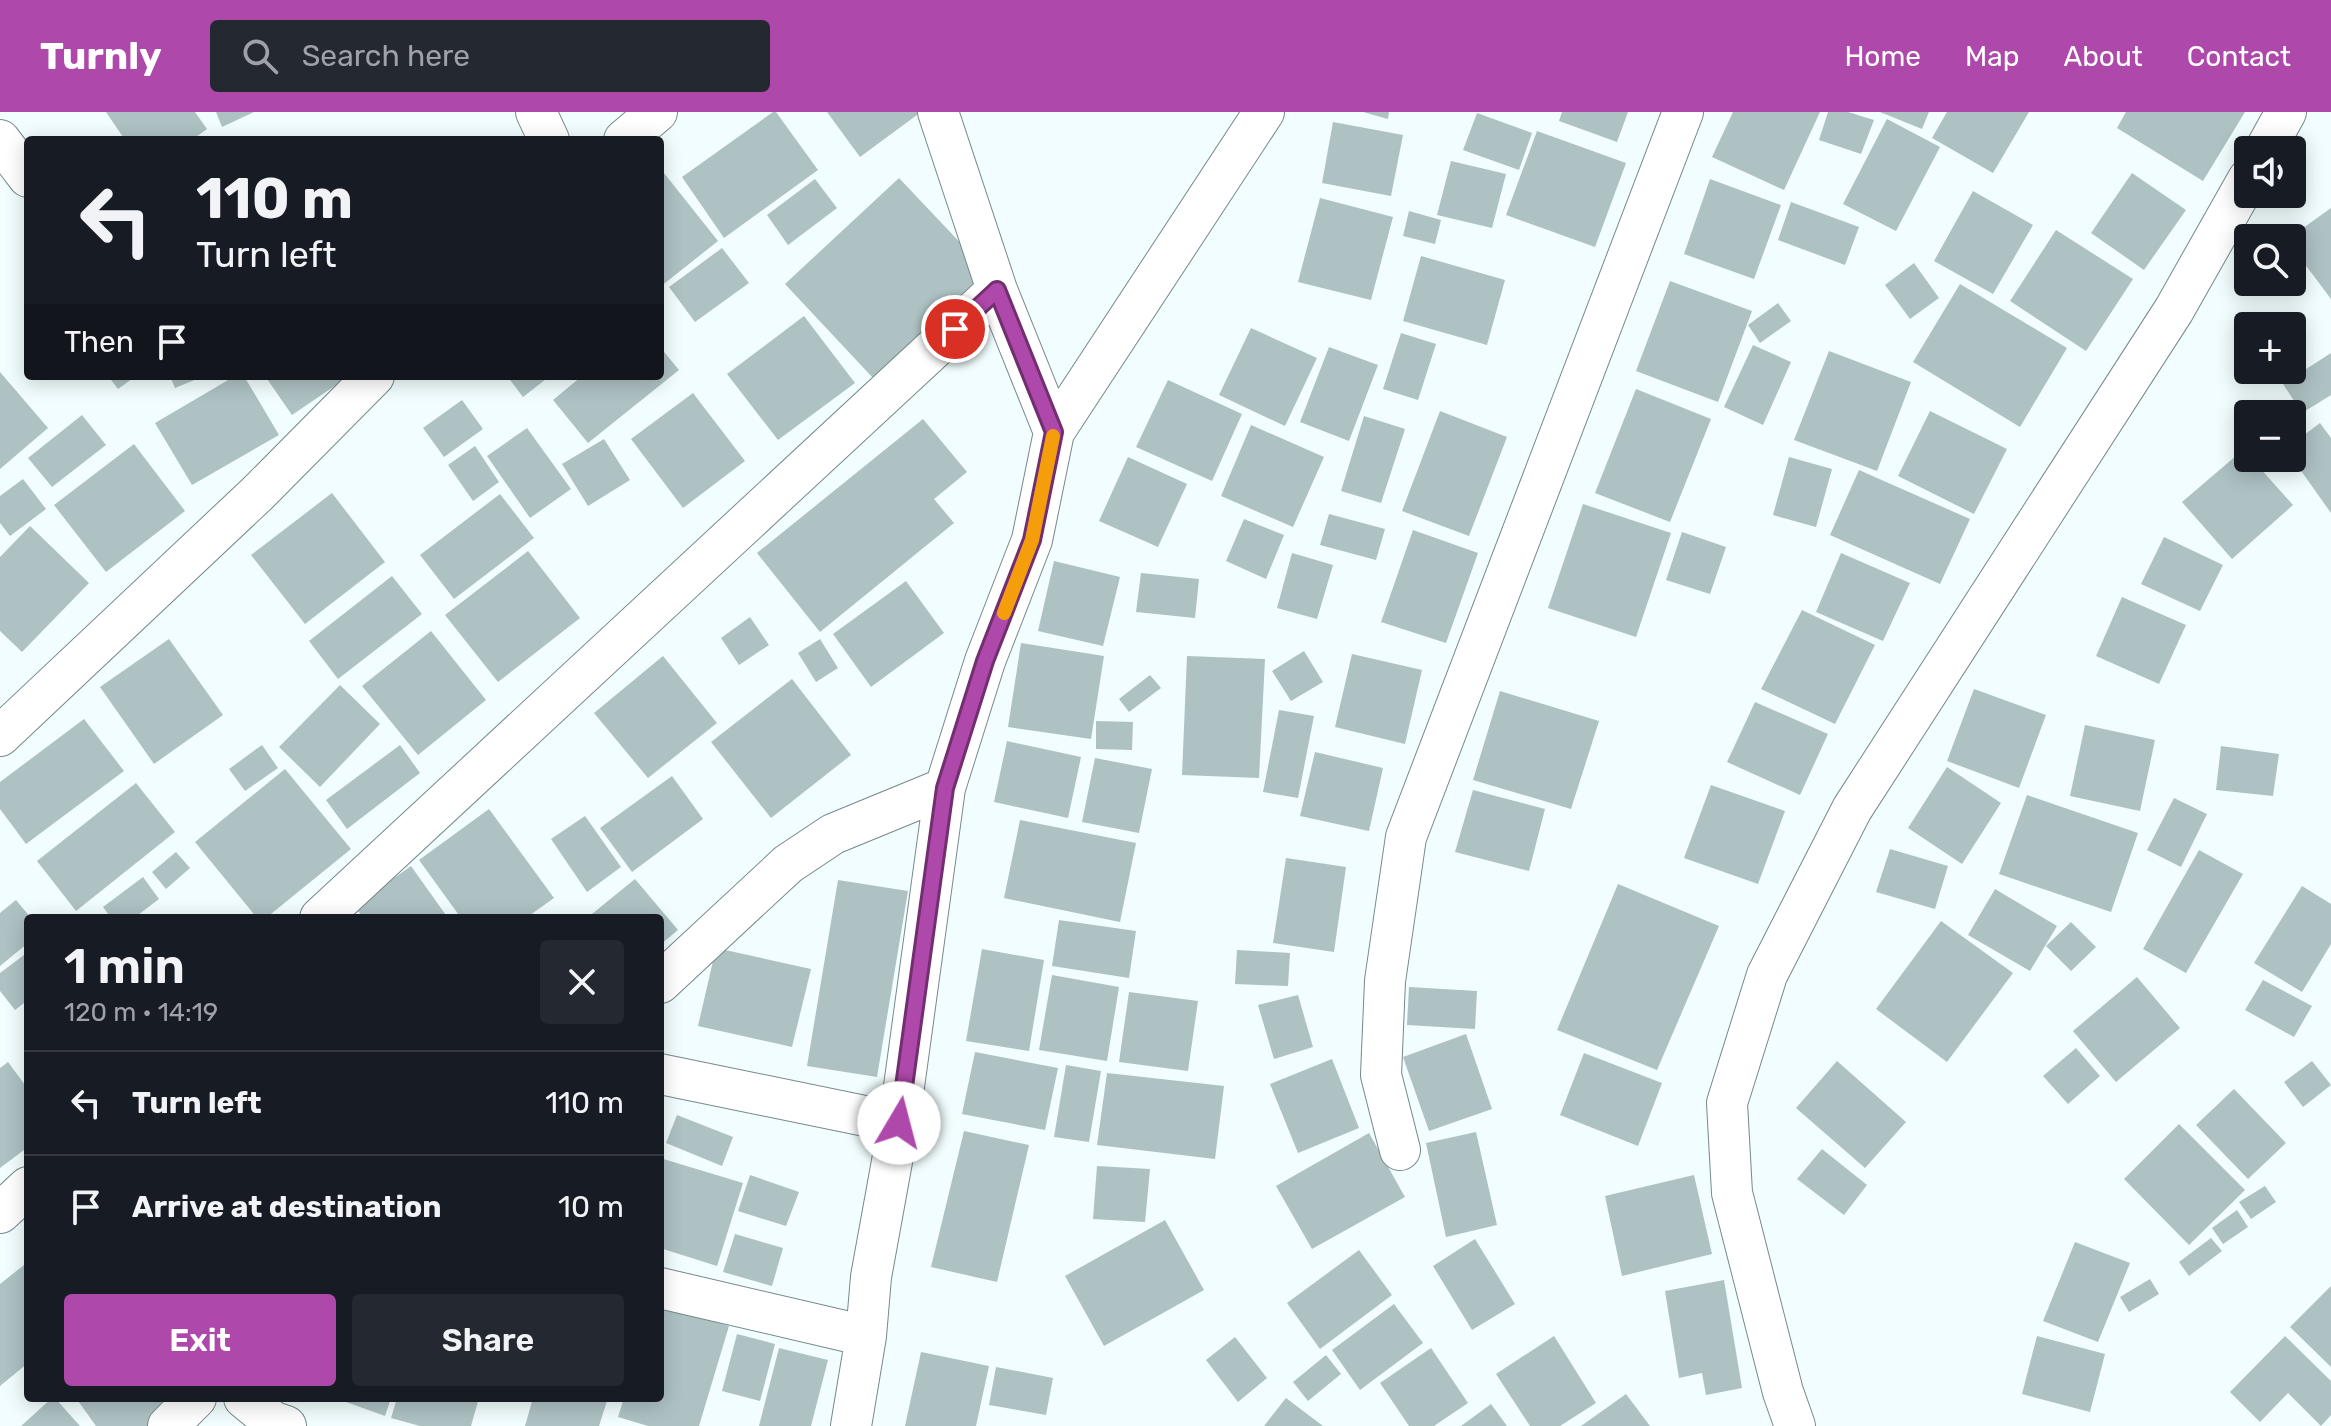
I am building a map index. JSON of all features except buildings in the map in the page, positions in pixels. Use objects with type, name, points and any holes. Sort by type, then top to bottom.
[{"type":"street","points":[[536,112],[547,136]]},
{"type":"street","points":[[629,136],[657,112]]},
{"type":"street","points":[[938,112],[997,290],[1054,432]]},
{"type":"street","points":[[851,1426],[866,1336],[871,1277],[899,1123],[945,788],[985,661],[1032,540],[1054,432],[1264,112]]},
{"type":"street","points":[[1400,1150],[1381,1075],[1385,981],[1406,837],[1683,112]]},
{"type":"street","points":[[2273,136],[2286,112]]},
{"type":"street","points":[[0,140],[24,172]]},
{"type":"street","points":[[1795,1426],[1783,1392],[1732,1193],[1727,1103],[1767,975],[1852,809],[2174,310],[2234,204]]},
{"type":"street","points":[[324,914],[997,290]]},
{"type":"street","points":[[0,736],[258,493],[370,380]]},
{"type":"street","points":[[664,979],[799,857],[833,834],[945,788]]},
{"type":"street","points":[[664,1075],[899,1123]]},
{"type":"street","points":[[0,1213],[24,1191]]},
{"type":"street","points":[[664,1289],[866,1336]]},
{"type":"street","points":[[168,1426],[192,1402]]},
{"type":"street","points":[[249,1402],[272,1421],[286,1426]]},
{"type":"slow traffic","points":[[1004,613],[1032,540],[1053,436]]},
{"type":"route","points":[[899,1123],[945,788],[985,661],[1032,540],[1054,432],[997,290],[955,329]]}]
